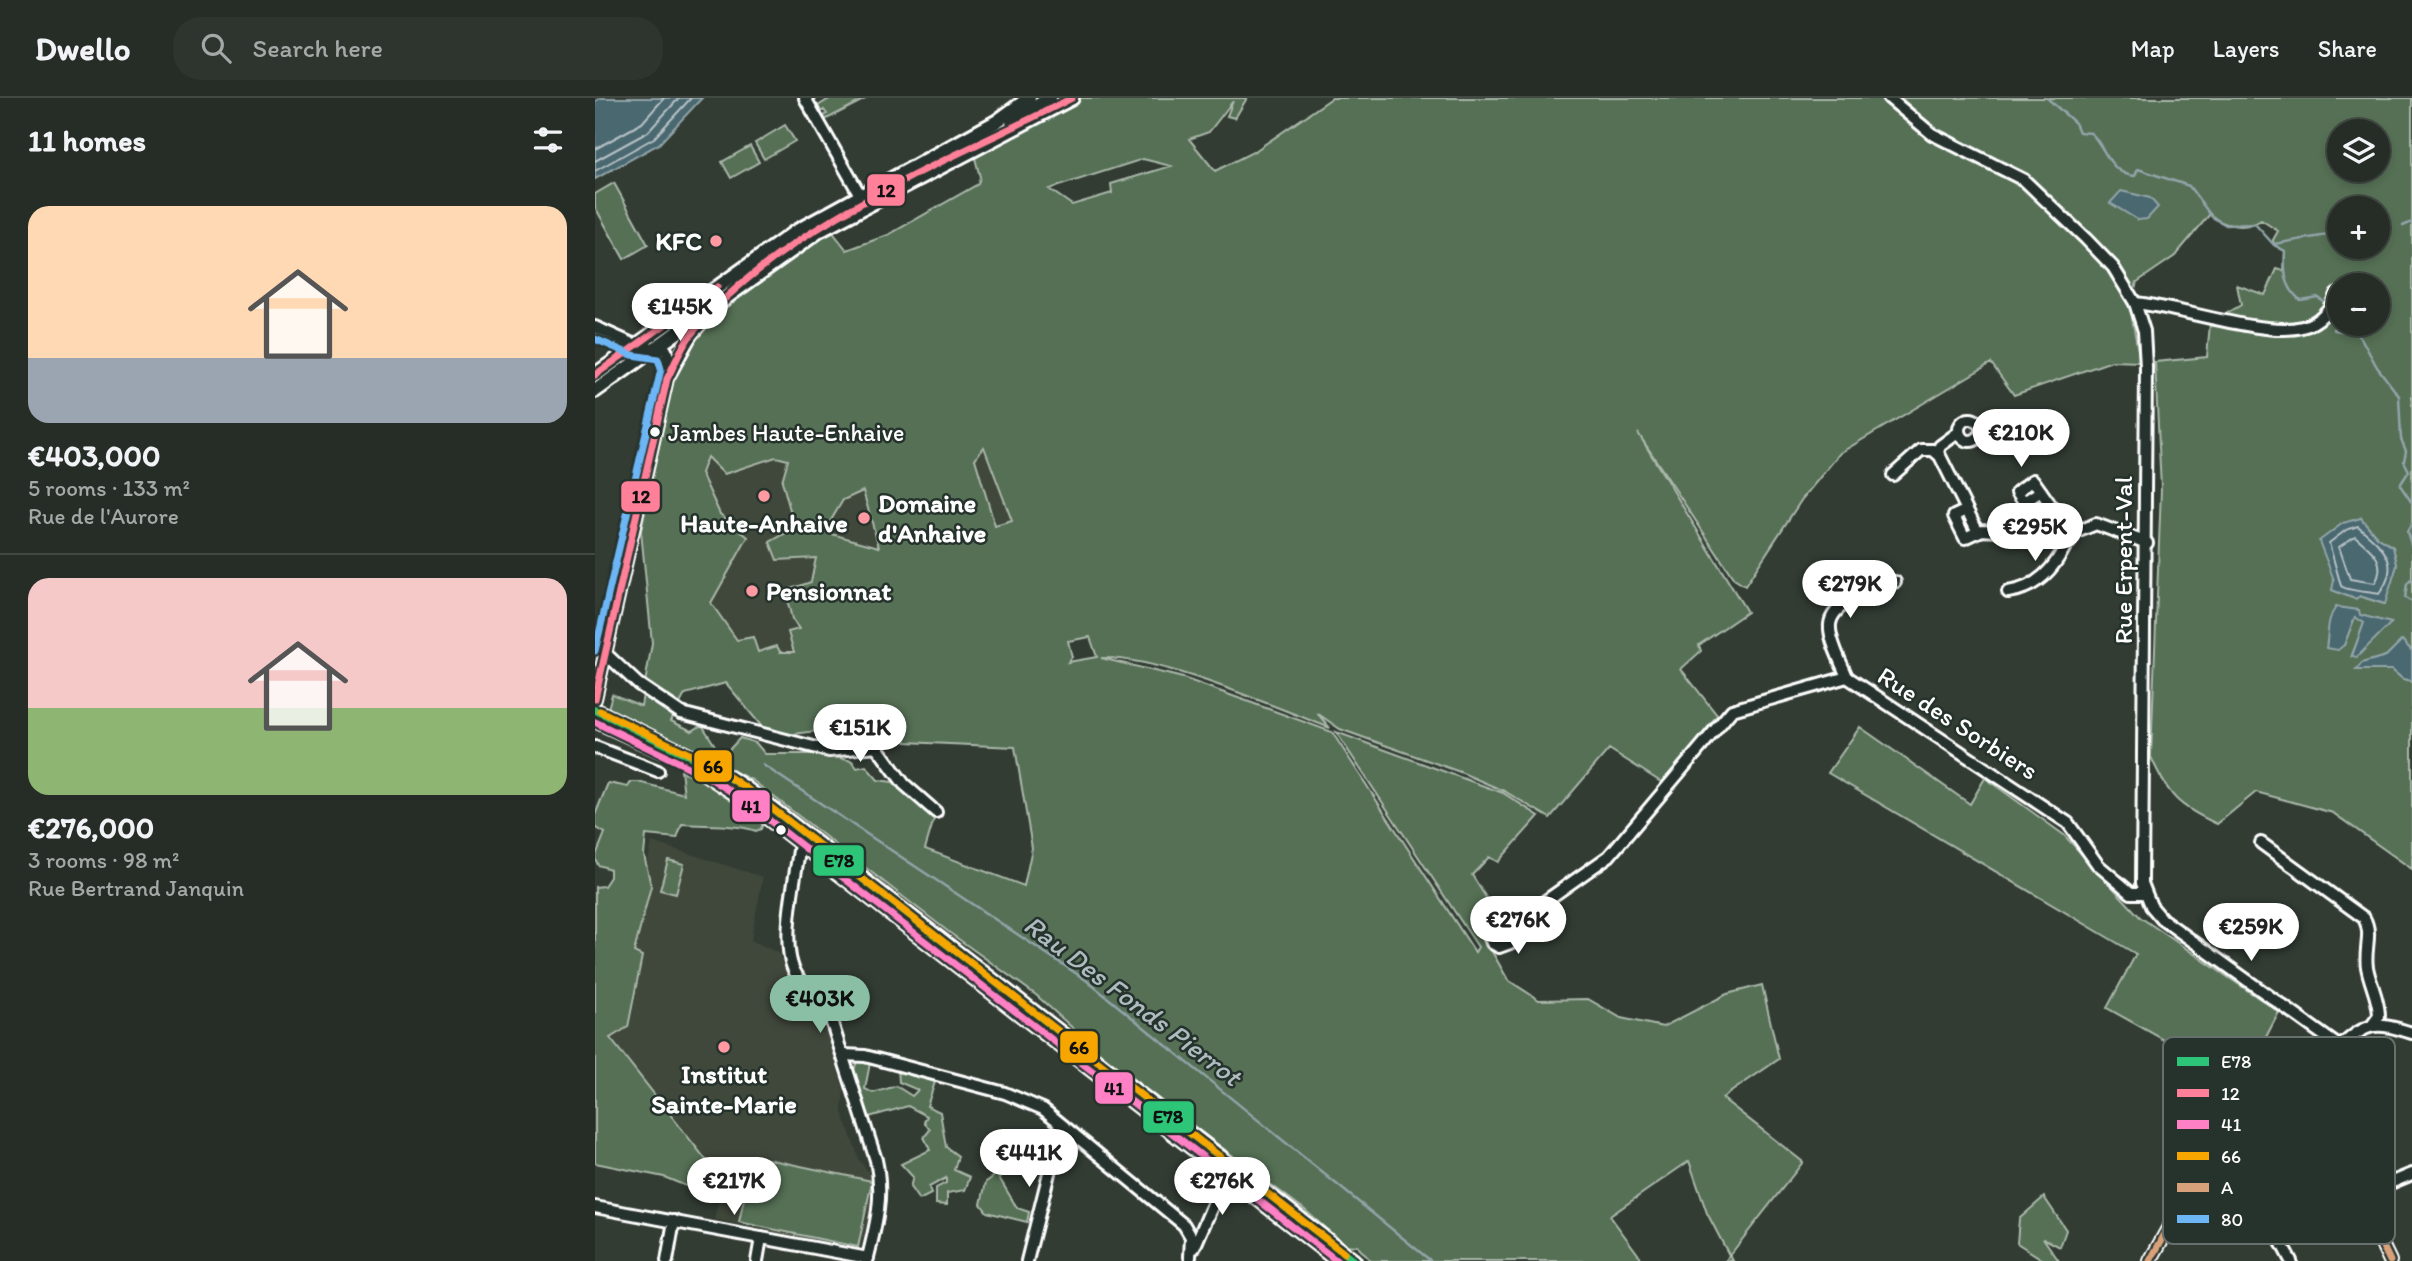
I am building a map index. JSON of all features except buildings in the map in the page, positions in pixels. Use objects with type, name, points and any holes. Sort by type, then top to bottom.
[{"type":"main road","points":[[595,391],[863,200],[975,135],[1029,98]]},
{"type":"main road","points":[[947,163],[1050,98]]},
{"type":"main road","points":[[595,375],[774,245],[863,200],[947,163],[1072,98]]},
{"type":"main road","points":[[595,710],[603,720],[710,766],[1229,1168],[1354,1261]]},
{"type":"main road","points":[[1229,1168],[1338,1261]]},
{"type":"street","points":[[805,98],[863,200]]},
{"type":"street","name":"Rue Erpent-Val","points":[[1889,98],[1932,134],[2024,180],[2113,267],[2135,303],[2144,331],[2146,367],[2147,543],[2140,863],[2145,893],[2162,919],[2182,935],[2326,1037]]},
{"type":"street","points":[[667,379],[691,335],[727,296]]},
{"type":"street","points":[[2135,303],[2162,305],[2235,322],[2302,327],[2327,310]]},
{"type":"street","points":[[595,327],[635,345],[666,350],[673,369]]},
{"type":"street","points":[[595,699],[667,379],[666,366],[655,347]]},
{"type":"street","points":[[1959,432],[1940,446],[1938,452],[1972,525],[1980,531],[2074,527],[2076,532],[2074,539],[2067,543],[2059,559],[2043,577],[2025,589],[2008,592]]},
{"type":"street","points":[[1892,475],[1920,450],[1938,452]]},
{"type":"street","points":[[2041,491],[2061,529],[2062,541],[2067,543]]},
{"type":"street","points":[[2076,532],[2096,524],[2147,543]]},
{"type":"street","points":[[1847,677],[1829,628],[1833,615],[1841,607],[1895,582]]},
{"type":"street","points":[[605,653],[638,684],[681,713],[829,751],[876,746],[904,784],[936,812]]},
{"type":"street","name":"Rue des Sorbiers","points":[[1510,926],[1609,856],[1733,710],[1847,677],[2068,823],[2098,865],[2131,893],[2145,893]]},
{"type":"street","points":[[595,747],[658,771]]},
{"type":"street","points":[[595,1207],[868,1260],[878,1220],[881,1183],[830,1017],[818,997],[795,974],[788,946],[806,839]]},
{"type":"street","points":[[2261,843],[2364,918],[2369,935],[2367,967],[2379,1007],[2379,1016],[2373,1024],[2350,1037]]},
{"type":"street","points":[[2373,1024],[2412,1033]]},
{"type":"street","points":[[843,1055],[866,1056],[1005,1093],[1043,1109],[1184,1225],[1191,1237],[1190,1259]]},
{"type":"street","points":[[1027,1261],[1061,1125]]},
{"type":"street","points":[[1190,1259],[1229,1168]]},
{"type":"street","points":[[2395,1181],[2412,1174]]},
{"type":"street","points":[[667,1261],[674,1221]]},
{"type":"street","points":[[757,1261],[761,1238]]},
{"type":"street","points":[[2150,1261],[2163,1238]]},
{"type":"street","points":[[2282,1244],[2291,1261]]},
{"type":"street","points":[[2382,1244],[2390,1261]]},
{"type":"shaded area","name":"Domaine d'Anhaive","points":[[970,410],[1023,502],[1063,654],[725,683],[701,550],[692,430]]},
{"type":"shaded area","name":"Institut Sainte-Marie","points":[[652,842],[763,877],[751,940],[779,953],[791,984],[814,999],[828,1035],[844,1092],[842,1111],[860,1161],[874,1179],[871,1211],[860,1250],[714,1219],[724,1181],[609,1038]]},
{"type":"green space","points":[[831,98],[867,98],[825,120],[823,117],[827,114],[824,110],[820,112],[818,106]]},
{"type":"green space","points":[[1078,98],[1247,98],[1235,118],[1227,116],[1233,101],[1209,132],[1189,139],[1215,171],[1255,151],[1332,98],[1883,98],[1931,137],[1935,129],[1901,98],[2412,98],[2412,651],[2402,641],[2386,656],[2362,663],[2358,670],[2392,670],[2403,679],[2412,681],[2412,869],[2333,813],[2256,792],[2217,824],[2193,812],[2176,799],[2163,782],[2151,757],[2161,489],[2155,362],[2207,357],[2210,323],[2241,305],[2237,285],[2265,295],[2277,269],[2284,271],[2285,251],[2274,245],[2273,240],[2278,231],[2261,220],[2249,225],[2235,226],[2221,222],[2210,214],[2175,256],[2137,282],[2130,306],[2140,362],[2112,361],[2014,395],[1991,363],[1840,453],[1802,499],[1745,586],[1734,579],[1638,433],[1747,612],[1699,645],[1701,651],[1681,669],[1717,715],[1664,784],[1609,749],[1550,818],[1504,791],[1460,772],[1340,729],[1317,713],[1330,728],[1184,673],[1153,665],[1101,658],[1183,678],[1332,732],[1475,952],[1478,947],[1336,732],[1503,793],[1539,816],[1498,862],[1489,857],[1472,875],[1498,917],[1486,927],[1485,939],[1508,980],[1539,1000],[1588,999],[1621,1018],[1663,1027],[1727,994],[1762,985],[1779,1059],[1722,1098],[1803,1162],[1730,1255],[1733,1261],[1726,1261],[1729,1255],[1707,1213],[1689,1161],[1610,1216],[1643,1261],[1371,1261],[1357,1246],[1344,1245],[1305,1210],[1119,1070],[1036,995],[950,933],[752,780],[608,709],[612,694],[641,706],[652,643],[641,531],[674,375],[700,330],[731,297],[831,230],[847,250],[888,235],[978,184],[980,177],[975,158],[980,149]],"holes":[[[1143,159],[1171,166],[1111,184],[1112,193],[1072,205],[1049,189]],[[984,447],[1012,521],[995,526],[975,459]],[[707,457],[724,474],[776,457],[788,460],[782,481],[795,528],[770,542],[777,560],[816,558],[811,582],[785,591],[792,619],[799,629],[788,632],[794,652],[780,652],[777,646],[758,652],[753,637],[737,640],[711,603],[748,537],[720,514],[701,473]],[[863,491],[879,547],[824,532],[843,500]],[[2361,518],[2377,537],[2393,547],[2397,565],[2384,604],[2359,596],[2355,599],[2332,590]],[[2343,608],[2391,623],[2352,655],[2364,623],[2360,617],[2355,617],[2344,645],[2327,642]],[[1090,637],[1097,657],[1068,662],[1072,657],[1068,641]],[[726,683],[771,738],[903,722],[906,742],[1015,747],[1032,848],[1024,886],[925,849],[936,812],[899,777],[892,782],[878,780],[866,766],[857,768],[852,761],[820,754],[765,754],[756,743],[740,738],[728,751],[719,752],[702,725],[692,731],[671,721],[685,694]]]},
{"type":"green space","points":[[785,125],[795,141],[764,159],[755,143]]},
{"type":"green space","points":[[750,146],[759,162],[731,178],[722,162]]},
{"type":"green space","points":[[614,183],[648,245],[624,259],[595,207],[595,194]]},
{"type":"green space","points":[[1860,727],[1970,804],[1985,778],[2064,835],[2140,917],[2279,1012],[2266,1037],[2163,1037],[2163,1039],[2107,1008],[2136,954],[1828,773]]},
{"type":"green space","points":[[681,771],[701,780],[763,823],[761,829],[756,831],[730,826],[682,824],[677,838],[646,835],[644,855],[651,886],[634,952],[642,956],[628,1027],[610,1038],[721,1179],[713,1197],[664,1177],[595,1163],[595,887],[604,886],[610,877],[610,869],[598,865],[595,858],[605,833],[595,827],[595,815],[608,783],[628,787],[631,782],[638,782],[684,794]]},
{"type":"green space","points":[[668,860],[684,864],[676,894],[660,890]]},
{"type":"green space","points":[[857,1061],[870,1063],[865,1089],[873,1093],[896,1086],[912,1096],[918,1090],[899,1082],[898,1069],[935,1082],[927,1106],[940,1112],[946,1147],[958,1156],[954,1170],[970,1177],[965,1190],[947,1193],[947,1205],[936,1204],[936,1188],[946,1183],[946,1178],[929,1187],[931,1194],[919,1200],[910,1187],[913,1177],[901,1164],[930,1150],[924,1137],[930,1130],[924,1122],[927,1116],[908,1106],[869,1117],[853,1073]]},
{"type":"green space","points":[[753,1156],[872,1181],[858,1247],[739,1222]]},
{"type":"green space","points":[[997,1174],[1017,1208],[1029,1212],[1027,1222],[987,1212],[981,1204],[986,1182]]},
{"type":"green space","points":[[2044,1197],[2066,1230],[2060,1247],[2043,1238],[2059,1261],[2045,1261],[2017,1243],[2019,1219]]},
{"type":"water","points":[[601,98],[702,98],[659,144],[595,179],[595,101]]},
{"type":"water","points":[[2121,191],[2150,198],[2158,207],[2147,219],[2138,220],[2110,203]]},
{"type":"water","points":[[2361,518],[2377,537],[2393,547],[2397,565],[2385,604],[2360,596],[2355,599],[2332,590],[2334,580],[2319,541],[2343,523]]},
{"type":"water","points":[[2336,607],[2359,610],[2360,615],[2391,623],[2357,657],[2352,656],[2364,623],[2355,617],[2344,645],[2338,650],[2326,648],[2329,622]]},
{"type":"water","points":[[2402,640],[2412,651],[2412,681],[2403,679],[2392,670],[2356,670],[2362,663],[2386,656]]},
{"type":"waterway","points":[[2047,98],[2075,123],[2079,132],[2091,133],[2120,171],[2135,176],[2138,169],[2189,186],[2212,217],[2226,225],[2255,224],[2274,245],[2285,251],[2286,278],[2295,295],[2300,300],[2318,297],[2325,303],[2327,302]]},
{"type":"waterway","points":[[2403,226],[2412,222]]},
{"type":"waterway","points":[[2274,244],[2327,235]]},
{"type":"waterway","points":[[2359,336],[2399,396],[2401,439],[2406,451],[2404,461],[2409,471],[2400,485],[2412,503]]},
{"type":"waterway","points":[[2412,523],[2407,532],[2412,547]]},
{"type":"waterway","points":[[2412,579],[2407,584],[2405,598],[2412,602]]},
{"type":"waterway","name":"Rau Des Fonds Pierrot","points":[[763,765],[1086,980],[1431,1261]]},
{"type":"transit line","name":"12","points":[[595,699],[667,379],[693,332],[731,293],[774,258],[821,227],[870,198],[1072,98]]},
{"type":"transit line","name":"12","points":[[595,375],[717,287]]},
{"type":"transit line","name":"80","points":[[595,339],[632,355],[658,359],[661,369],[595,651]]},
{"type":"transit line","name":"E78","points":[[595,710],[710,766],[744,787],[1354,1261]]},
{"type":"transit line","name":"66","points":[[600,711],[710,764],[747,789],[1344,1253]]},
{"type":"transit line","name":"41","points":[[595,722],[705,775],[738,796],[1337,1261]]},
{"type":"transit line","name":"A","points":[[2150,1261],[2163,1238]]},
{"type":"transit line","name":"A","points":[[2382,1244],[2390,1261]]},
{"type":"place","name":"KFC","points":[[716,241]]},
{"type":"place","name":"Jambes Haute-Enhaive","points":[[655,432]]},
{"type":"place","name":"Haute-Anhaive","points":[[764,496]]},
{"type":"place","name":"Domaine d'Anhaive","points":[[864,518]]},
{"type":"place","name":"Pensionnat","points":[[752,591]]},
{"type":"place","name":"Institut Sainte-Marie","points":[[724,1047]]}]
